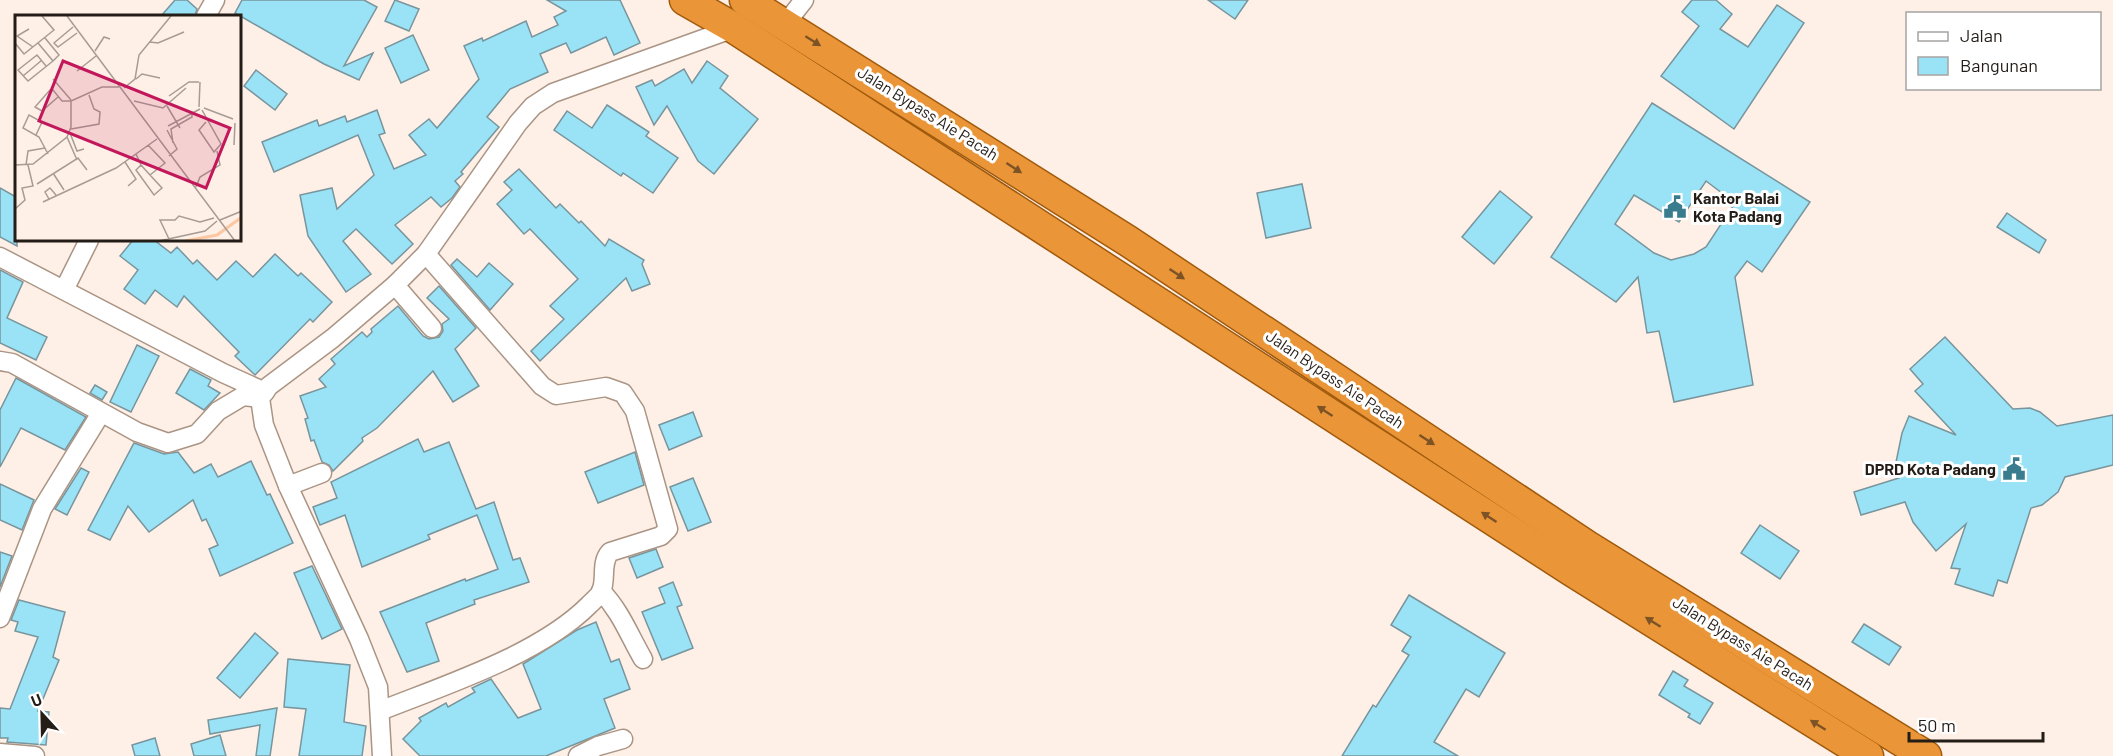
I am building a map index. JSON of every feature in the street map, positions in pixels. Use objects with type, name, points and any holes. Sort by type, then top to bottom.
[{"type":"highway","points":[[685,0],[734,28],[1572,571],[1868,756]]},
{"type":"highway","name":"Jalan Bypass Aie Pacah","points":[[745,0],[786,23],[1128,241],[1587,546],[1926,756]]},
{"type":"highway","points":[[914,144],[931,115]]},
{"type":"street","points":[[207,15],[215,0]]},
{"type":"street","points":[[786,23],[804,0]]},
{"type":"street","points":[[0,361],[12,363],[137,432],[168,443],[197,434],[218,411],[243,396],[262,395],[395,285],[426,254],[518,123],[533,106],[553,93],[734,28]]},
{"type":"street","points":[[64,290],[88,242]]},
{"type":"street","points":[[380,711],[478,672],[549,636],[588,607],[602,591],[606,557],[610,552],[661,536],[668,529],[629,400],[615,388],[556,395],[542,386],[426,254]]},
{"type":"street","points":[[0,257],[262,395]]},
{"type":"street","points":[[395,285],[432,328]]},
{"type":"street","points":[[262,395],[264,425],[288,486],[359,639],[378,687],[383,755]]},
{"type":"street","points":[[0,618],[42,509],[101,413]]},
{"type":"street","points":[[288,486],[322,473]]},
{"type":"street","points":[[602,591],[628,626],[643,659]]},
{"type":"street","points":[[578,756],[598,746],[623,739]]},
{"type":"street","points":[[0,753],[35,756]]},
{"type":"building","points":[[175,0],[187,0],[197,9],[195,15],[162,15]]},
{"type":"building","points":[[242,0],[364,0],[377,7],[344,66],[373,53],[359,80],[324,64],[235,13]]},
{"type":"building","points":[[395,0],[419,9],[409,31],[385,21]]},
{"type":"building","points":[[547,0],[620,0],[640,43],[614,55],[606,37],[571,53],[566,43],[540,54],[548,72],[510,89],[487,117],[499,127],[455,181],[460,187],[452,198],[441,207],[431,197],[395,225],[413,244],[392,264],[356,229],[343,241],[371,274],[346,292],[308,236],[300,195],[332,188],[337,209],[374,175],[358,135],[274,172],[262,142],[317,120],[319,126],[345,116],[347,122],[377,110],[385,133],[379,135],[394,169],[426,155],[409,135],[429,119],[437,128],[479,79],[464,46],[482,38],[483,41],[526,21],[532,37],[558,25],[554,17],[566,11]]},
{"type":"building","points":[[1208,0],[1248,0],[1235,19]]},
{"type":"building","points":[[1692,0],[1716,0],[1732,14],[1720,29],[1748,47],[1777,5],[1804,23],[1734,129],[1661,76],[1699,26],[1682,12]]},
{"type":"building","points":[[413,35],[429,70],[401,83],[385,48]]},
{"type":"building","points":[[707,61],[728,76],[720,88],[758,119],[714,174],[698,161],[667,106],[654,125],[636,87],[652,80],[655,86],[684,69],[692,83]]},
{"type":"building","points":[[256,70],[287,94],[275,110],[244,86]]},
{"type":"building","points":[[1652,103],[1810,202],[1762,272],[1747,261],[1735,277],[1753,385],[1674,402],[1659,331],[1647,333],[1638,277],[1616,302],[1551,257]],"holes":[[[1706,181],[1735,203],[1706,247],[1694,254],[1671,260],[1654,253],[1615,224],[1634,195],[1679,222]]]},
{"type":"building","points":[[607,105],[649,132],[646,136],[678,158],[653,193],[623,173],[621,176],[554,130],[567,111],[592,128]]},
{"type":"building","points":[[519,169],[556,208],[560,204],[579,223],[581,221],[605,246],[609,239],[644,260],[642,264],[650,284],[632,291],[626,278],[540,361],[531,351],[564,319],[550,306],[578,279],[530,229],[524,234],[497,204],[512,190],[504,182]]},
{"type":"building","points":[[1302,184],[1311,228],[1266,238],[1257,193]]},
{"type":"building","points":[[0,188],[15,196],[15,242],[17,246],[0,237]]},
{"type":"building","points":[[1500,191],[1532,217],[1494,264],[1462,237]]},
{"type":"building","points":[[2007,213],[2046,240],[2039,253],[1997,227]]},
{"type":"building","points":[[131,242],[157,242],[171,253],[177,247],[193,264],[197,260],[217,280],[236,261],[253,277],[275,254],[298,276],[301,273],[332,302],[313,322],[310,319],[255,375],[235,356],[239,352],[184,296],[177,307],[155,290],[145,304],[124,289],[138,270],[120,256]]},
{"type":"building","points":[[457,259],[477,277],[489,263],[513,284],[490,310],[451,265]]},
{"type":"building","points":[[0,270],[23,282],[7,318],[47,337],[36,360],[0,343]]},
{"type":"building","points":[[439,286],[476,328],[455,349],[479,386],[453,402],[433,371],[377,428],[362,438],[363,441],[333,471],[329,465],[322,462],[314,440],[311,441],[305,419],[308,418],[300,396],[326,387],[319,379],[335,364],[331,359],[362,332],[367,337],[372,332],[371,329],[398,306],[423,336],[429,339],[439,337],[443,331],[442,324],[449,319],[427,298]]},
{"type":"building","name":"DPRD Kota Padang","points":[[1945,337],[2013,409],[2030,408],[2040,412],[2057,426],[2113,415],[2113,465],[2065,477],[2058,492],[2042,505],[2031,508],[2007,583],[1998,580],[1993,596],[1955,584],[1960,569],[1951,568],[1966,524],[1936,551],[1913,522],[1905,502],[1861,515],[1854,492],[1899,478],[1896,462],[1902,433],[1909,416],[1956,435],[1915,391],[1923,384],[1910,369]]},
{"type":"building","points":[[137,345],[159,356],[131,412],[110,402]]},
{"type":"building","points":[[190,369],[211,380],[208,386],[220,393],[204,410],[176,393]]},
{"type":"building","points":[[16,378],[86,417],[65,450],[21,428],[0,467],[0,410]]},
{"type":"building","points":[[95,385],[107,392],[102,400],[90,393]]},
{"type":"building","points":[[693,412],[702,436],[669,450],[659,425]]},
{"type":"building","points":[[418,439],[424,452],[449,442],[476,509],[494,502],[513,560],[520,558],[529,582],[474,600],[475,604],[426,623],[439,661],[407,672],[380,612],[465,579],[466,581],[498,569],[477,515],[428,535],[430,539],[362,567],[345,515],[320,525],[313,507],[337,498],[331,482]]},
{"type":"building","points":[[134,443],[164,454],[178,452],[194,473],[211,464],[218,477],[251,461],[267,495],[270,494],[293,543],[220,576],[209,549],[218,545],[206,519],[202,521],[193,500],[149,532],[128,506],[110,540],[88,530]]},
{"type":"building","points":[[635,452],[644,485],[598,503],[585,472]]},
{"type":"building","points":[[81,468],[89,472],[67,515],[55,509]]},
{"type":"building","points":[[693,478],[711,522],[688,531],[670,487]]},
{"type":"building","points":[[0,484],[34,500],[22,530],[0,520]]},
{"type":"building","points":[[1760,525],[1799,551],[1780,579],[1741,553]]},
{"type":"building","points":[[656,549],[663,567],[637,578],[629,558]]},
{"type":"building","points":[[0,552],[12,556],[0,587]]},
{"type":"building","points":[[312,566],[342,629],[322,639],[294,573]]},
{"type":"building","points":[[673,582],[682,605],[677,607],[693,648],[662,660],[642,612],[665,603],[659,588]]},
{"type":"building","points":[[1409,595],[1505,653],[1479,697],[1466,689],[1434,742],[1458,756],[1342,756],[1373,705],[1376,707],[1409,655],[1402,651],[1411,637],[1391,625]]},
{"type":"building","points":[[19,600],[65,612],[53,657],[59,660],[38,711],[49,712],[46,745],[7,742],[8,738],[0,738],[0,708],[10,709],[38,637],[15,631],[18,622],[11,620]]},
{"type":"building","points":[[596,622],[611,662],[619,659],[630,689],[604,699],[615,728],[546,756],[420,756],[403,739],[421,721],[419,718],[446,703],[448,707],[475,692],[472,688],[491,679],[518,718],[541,709],[523,664],[577,630]]},
{"type":"building","points":[[1864,624],[1901,647],[1889,665],[1852,642]]},
{"type":"building","points":[[255,633],[278,653],[240,698],[217,678]]},
{"type":"building","points":[[288,659],[350,665],[344,722],[366,726],[362,756],[299,756],[306,709],[284,707]]},
{"type":"building","points":[[1673,671],[1688,680],[1684,686],[1713,703],[1700,724],[1688,717],[1690,714],[1659,695]]},
{"type":"building","points":[[277,708],[270,756],[256,756],[260,725],[210,734],[208,720]]},
{"type":"building","points":[[220,735],[226,756],[194,756],[191,744]]},
{"type":"building","points":[[155,738],[160,756],[135,756],[132,745]]},
{"type":"place","name":"Kantor Balai Kota Padang","points":[[1675,207]]},
{"type":"place","name":"DPRD Kota Padang","points":[[2014,469]]}]
